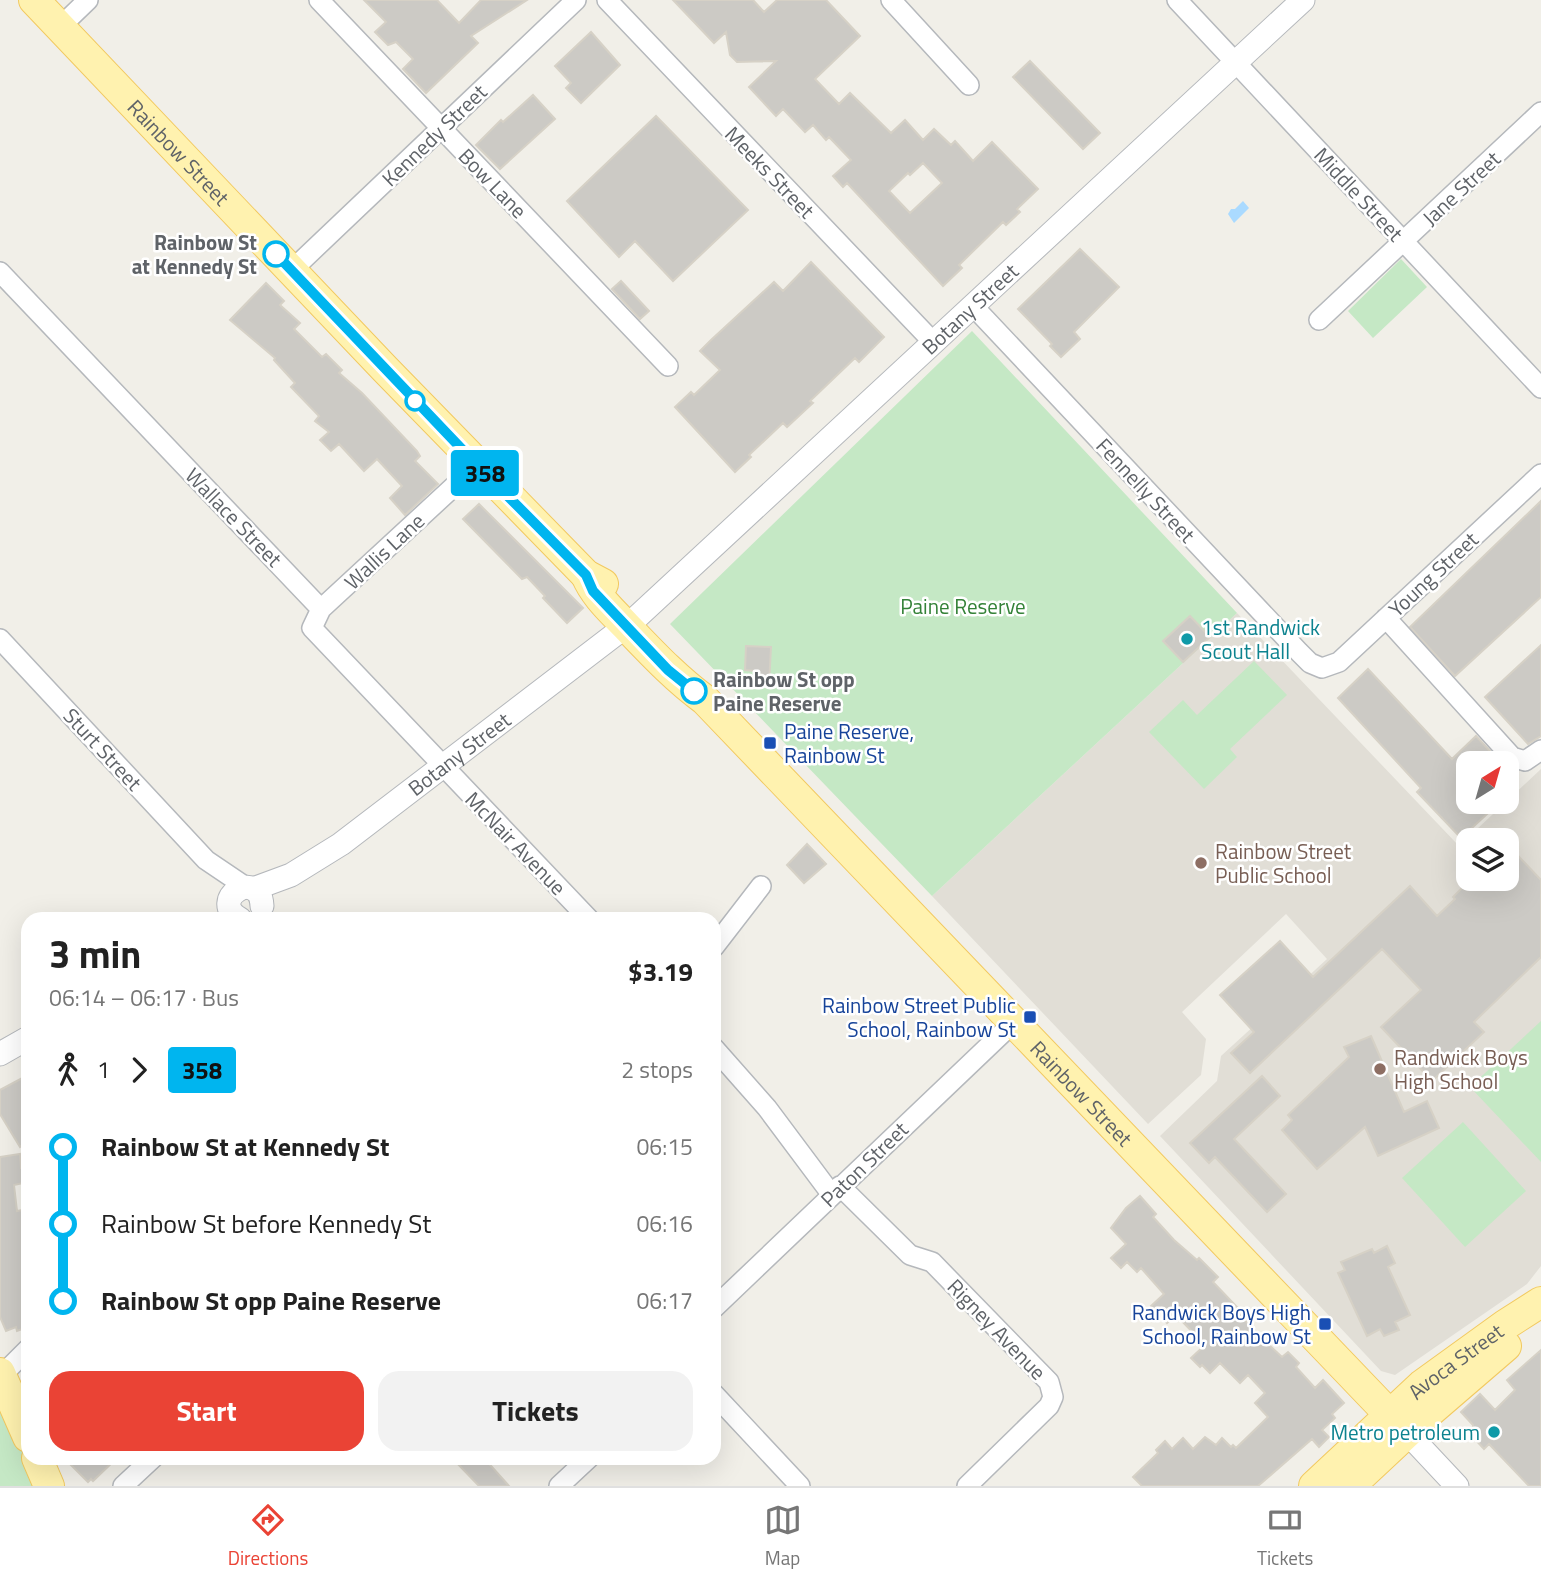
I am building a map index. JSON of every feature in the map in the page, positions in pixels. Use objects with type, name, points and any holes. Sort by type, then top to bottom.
[{"type":"main road","name":"Rainbow Street","points":[[34,0],[477,465],[586,575],[603,584],[680,681],[705,699],[1399,1424]]},
{"type":"main road","name":"Avoca Street","points":[[1350,1486],[1399,1424],[1422,1385],[1505,1325],[1541,1304]]},
{"type":"main road","points":[[1,1374],[21,1421]]},
{"type":"main road","name":"Avoca Street","points":[[1314,1486],[1399,1424]]},
{"type":"main road","points":[[40,1465],[49,1486]]},
{"type":"street","points":[[60,27],[88,0]]},
{"type":"street","name":"Bow Lane","points":[[318,0],[668,366]]},
{"type":"street","name":"Kennedy Street","points":[[292,270],[576,0]]},
{"type":"street","name":"Meeks Street","points":[[607,0],[934,343]]},
{"type":"street","points":[[891,0],[969,85]]},
{"type":"street","name":"Middle Street","points":[[1177,0],[1541,388]]},
{"type":"street","name":"Botany Street","points":[[230,912],[249,905],[290,875],[341,844],[631,622],[1303,0]]},
{"type":"street","name":"Jane Street","points":[[1319,320],[1541,112]]},
{"type":"street","name":"Wallace Street","points":[[0,272],[321,609]]},
{"type":"street","name":"Fennelly Street","points":[[974,307],[1299,652],[1310,663],[1322,668]]},
{"type":"street","name":"Wallis Lane","points":[[321,609],[477,465]]},
{"type":"street","name":"Young Street","points":[[1322,668],[1339,662],[1541,474]]},
{"type":"street","points":[[321,609],[312,628],[443,766]]},
{"type":"street","points":[[1386,618],[1511,757],[1525,761],[1541,750]]},
{"type":"street","name":"Sturt Street","points":[[0,639],[249,905]]},
{"type":"street","name":"McNair Avenue","points":[[443,766],[582,912]]},
{"type":"street","points":[[721,938],[761,886]]},
{"type":"street","name":"Paton Street","points":[[721,1301],[1014,1022]]},
{"type":"street","points":[[0,1054],[21,1042]]},
{"type":"street","points":[[721,1056],[836,1190]]},
{"type":"street","name":"Rigney Avenue","points":[[836,1190],[910,1255],[932,1262],[1049,1382],[1053,1397],[1049,1406],[967,1486]]},
{"type":"street","points":[[1,1374],[21,1355]]},
{"type":"street","points":[[721,1401],[800,1486]]},
{"type":"street","name":"Rainbow Street","points":[[1399,1424],[1457,1486]]},
{"type":"street","points":[[123,1486],[146,1465]]},
{"type":"street","points":[[559,1486],[582,1465]]},
{"type":"shaded area","points":[[1237,613],[1456,843],[1456,891],[1519,891],[1519,828],[1478,828],[1493,814],[1519,814],[1519,790],[1541,769],[1541,1266],[1527,1284],[1395,1375],[1381,1371],[1160,1136],[1217,1081],[1221,1056],[1327,959],[1286,914],[1182,1012],[1206,1039],[1201,1075],[1148,1124],[932,896]]},
{"type":"green space","points":[[1401,259],[1427,287],[1373,338],[1348,311]]},
{"type":"green space","name":"Paine Reserve","points":[[972,331],[1237,613],[932,896],[670,624]]},
{"type":"green space","points":[[1254,661],[1287,695],[1230,749],[1237,757],[1204,789],[1149,732],[1183,700],[1197,715]]},
{"type":"green space","points":[[1541,1021],[1541,1162],[1470,1087]]},
{"type":"green space","points":[[1463,1122],[1526,1191],[1465,1247],[1402,1178]]},
{"type":"green space","points":[[0,1396],[21,1443],[21,1465],[31,1465],[40,1486],[0,1486]]},
{"type":"water","points":[[1243,201],[1249,208],[1234,223],[1228,214]]},
{"type":"building","points":[[364,0],[437,0],[459,23],[481,0],[527,0],[471,36],[478,43],[426,93],[403,69],[413,59],[396,42],[388,45],[375,32],[386,22]]},
{"type":"building","points":[[673,0],[753,0],[764,12],[777,0],[826,0],[860,36],[815,79],[839,104],[850,93],[891,133],[905,120],[923,140],[934,129],[951,145],[955,141],[973,161],[992,142],[1038,189],[1017,209],[1020,212],[1006,225],[1003,222],[959,265],[962,268],[943,286],[847,183],[843,187],[833,176],[851,160],[829,137],[826,140],[813,125],[805,132],[783,109],[776,116],[749,87],[776,61],[737,62],[730,55],[726,32],[714,43]],"holes":[[[923,163],[942,183],[910,213],[889,191]]]},
{"type":"building","points":[[591,32],[620,65],[581,103],[566,88],[571,83],[555,66]]},
{"type":"building","points":[[1030,61],[1100,133],[1083,149],[1013,77]]},
{"type":"building","points":[[533,95],[555,119],[500,169],[476,145],[501,120],[503,122]]},
{"type":"building","points":[[656,116],[748,210],[673,281],[635,241],[619,257],[567,201]]},
{"type":"building","points":[[1080,249],[1119,287],[1074,332],[1080,339],[1061,357],[1018,309]]},
{"type":"building","points":[[811,262],[884,337],[859,362],[855,358],[787,427],[783,423],[735,472],[675,407],[691,392],[694,395],[720,370],[700,351],[774,282],[783,291]]},
{"type":"building","points":[[621,281],[649,311],[640,319],[612,289]]},
{"type":"building","points":[[266,283],[284,301],[280,305],[300,323],[294,329],[322,357],[326,354],[342,370],[339,373],[362,393],[417,451],[420,456],[415,461],[438,484],[405,515],[390,498],[402,486],[377,459],[364,471],[339,444],[331,451],[320,440],[329,432],[315,421],[319,416],[291,387],[295,383],[275,358],[230,320]]},
{"type":"building","points":[[1541,501],[1541,597],[1455,676],[1410,627]]},
{"type":"building","points":[[479,504],[583,608],[567,623],[527,577],[522,579],[463,519]]},
{"type":"building","name":"1st Randwick Scout Hall","points":[[1190,616],[1210,637],[1183,662],[1163,641]]},
{"type":"building","points":[[1541,645],[1541,736],[1528,744],[1485,697]]},
{"type":"building","points":[[746,646],[771,647],[769,685],[754,685],[754,671],[745,670]]},
{"type":"building","points":[[1368,669],[1452,759],[1456,755],[1456,814],[1487,814],[1472,828],[1456,828],[1456,833],[1417,792],[1421,788],[1338,698]]},
{"type":"building","points":[[1476,736],[1490,751],[1460,751]]},
{"type":"building","points":[[807,844],[826,864],[804,883],[787,865]]},
{"type":"building","points":[[1519,857],[1541,880],[1541,957],[1474,1022],[1484,1032],[1432,1081],[1381,1027],[1421,990],[1382,949],[1250,1073],[1231,1053],[1254,1032],[1220,995],[1280,941],[1313,977],[1410,886],[1437,916],[1455,899],[1453,897],[1459,891],[1519,891]]},
{"type":"building","points":[[1371,1036],[1404,1112],[1427,1101],[1439,1128],[1378,1156],[1365,1127],[1317,1169],[1282,1130],[1292,1120],[1288,1115],[1349,1057],[1344,1047]]},
{"type":"building","points":[[1262,1076],[1280,1096],[1234,1139],[1286,1194],[1267,1212],[1215,1157],[1209,1163],[1190,1143]]},
{"type":"building","points":[[21,1079],[20,1147],[0,1114],[0,1090]]},
{"type":"building","points":[[20,1154],[21,1184],[14,1185],[17,1211],[21,1210],[21,1330],[17,1331],[16,1327],[6,1331],[0,1317],[0,1157]]},
{"type":"building","points":[[1140,1196],[1156,1214],[1153,1217],[1174,1240],[1197,1260],[1199,1258],[1218,1277],[1213,1282],[1237,1307],[1234,1309],[1268,1344],[1282,1357],[1288,1352],[1299,1363],[1296,1367],[1315,1388],[1323,1380],[1344,1403],[1332,1414],[1335,1418],[1322,1430],[1329,1437],[1319,1447],[1312,1439],[1258,1486],[1142,1486],[1133,1477],[1158,1453],[1156,1450],[1165,1441],[1172,1449],[1183,1438],[1193,1449],[1205,1437],[1216,1445],[1222,1438],[1236,1448],[1268,1417],[1255,1403],[1265,1393],[1248,1375],[1240,1383],[1220,1363],[1210,1373],[1202,1365],[1200,1367],[1191,1358],[1205,1345],[1176,1315],[1167,1323],[1151,1306],[1164,1294],[1141,1268],[1137,1272],[1127,1262],[1121,1268],[1111,1258],[1126,1244],[1111,1228],[1126,1208]]},
{"type":"building","points":[[1387,1246],[1395,1263],[1388,1267],[1410,1315],[1395,1322],[1399,1330],[1384,1336],[1380,1329],[1367,1336],[1338,1273],[1345,1270],[1341,1262],[1372,1249],[1374,1253]]},
{"type":"building","points":[[1541,1350],[1541,1486],[1529,1486],[1489,1444],[1484,1449],[1473,1437],[1473,1425],[1461,1412],[1480,1394],[1495,1410],[1515,1390],[1507,1380]]},
{"type":"building","points":[[71,1465],[110,1465],[93,1481],[91,1479],[88,1482]]},
{"type":"building","points":[[459,1465],[490,1465],[509,1486],[479,1486]]},
{"type":"bus line","name":"358","points":[[276,254],[586,575],[593,591],[656,658],[694,691]]},
{"type":"place","name":"Rainbow St at Kennedy St","points":[[276,254]]},
{"type":"place","name":"1st Randwick Scout Hall","points":[[1187,639]]},
{"type":"place","name":"Rainbow St opp Paine Reserve","points":[[694,691]]},
{"type":"place","name":"Paine Reserve, Rainbow St","points":[[770,743]]},
{"type":"place","name":"Rainbow Street Public School","points":[[1201,863]]},
{"type":"place","name":"Rainbow Street Public School, Rainbow St","points":[[1030,1017]]},
{"type":"place","name":"Randwick Boys High School","points":[[1380,1069]]},
{"type":"place","name":"Randwick Boys High School, Rainbow St","points":[[1325,1324]]},
{"type":"place","name":"Metro petroleum","points":[[1494,1432]]}]
